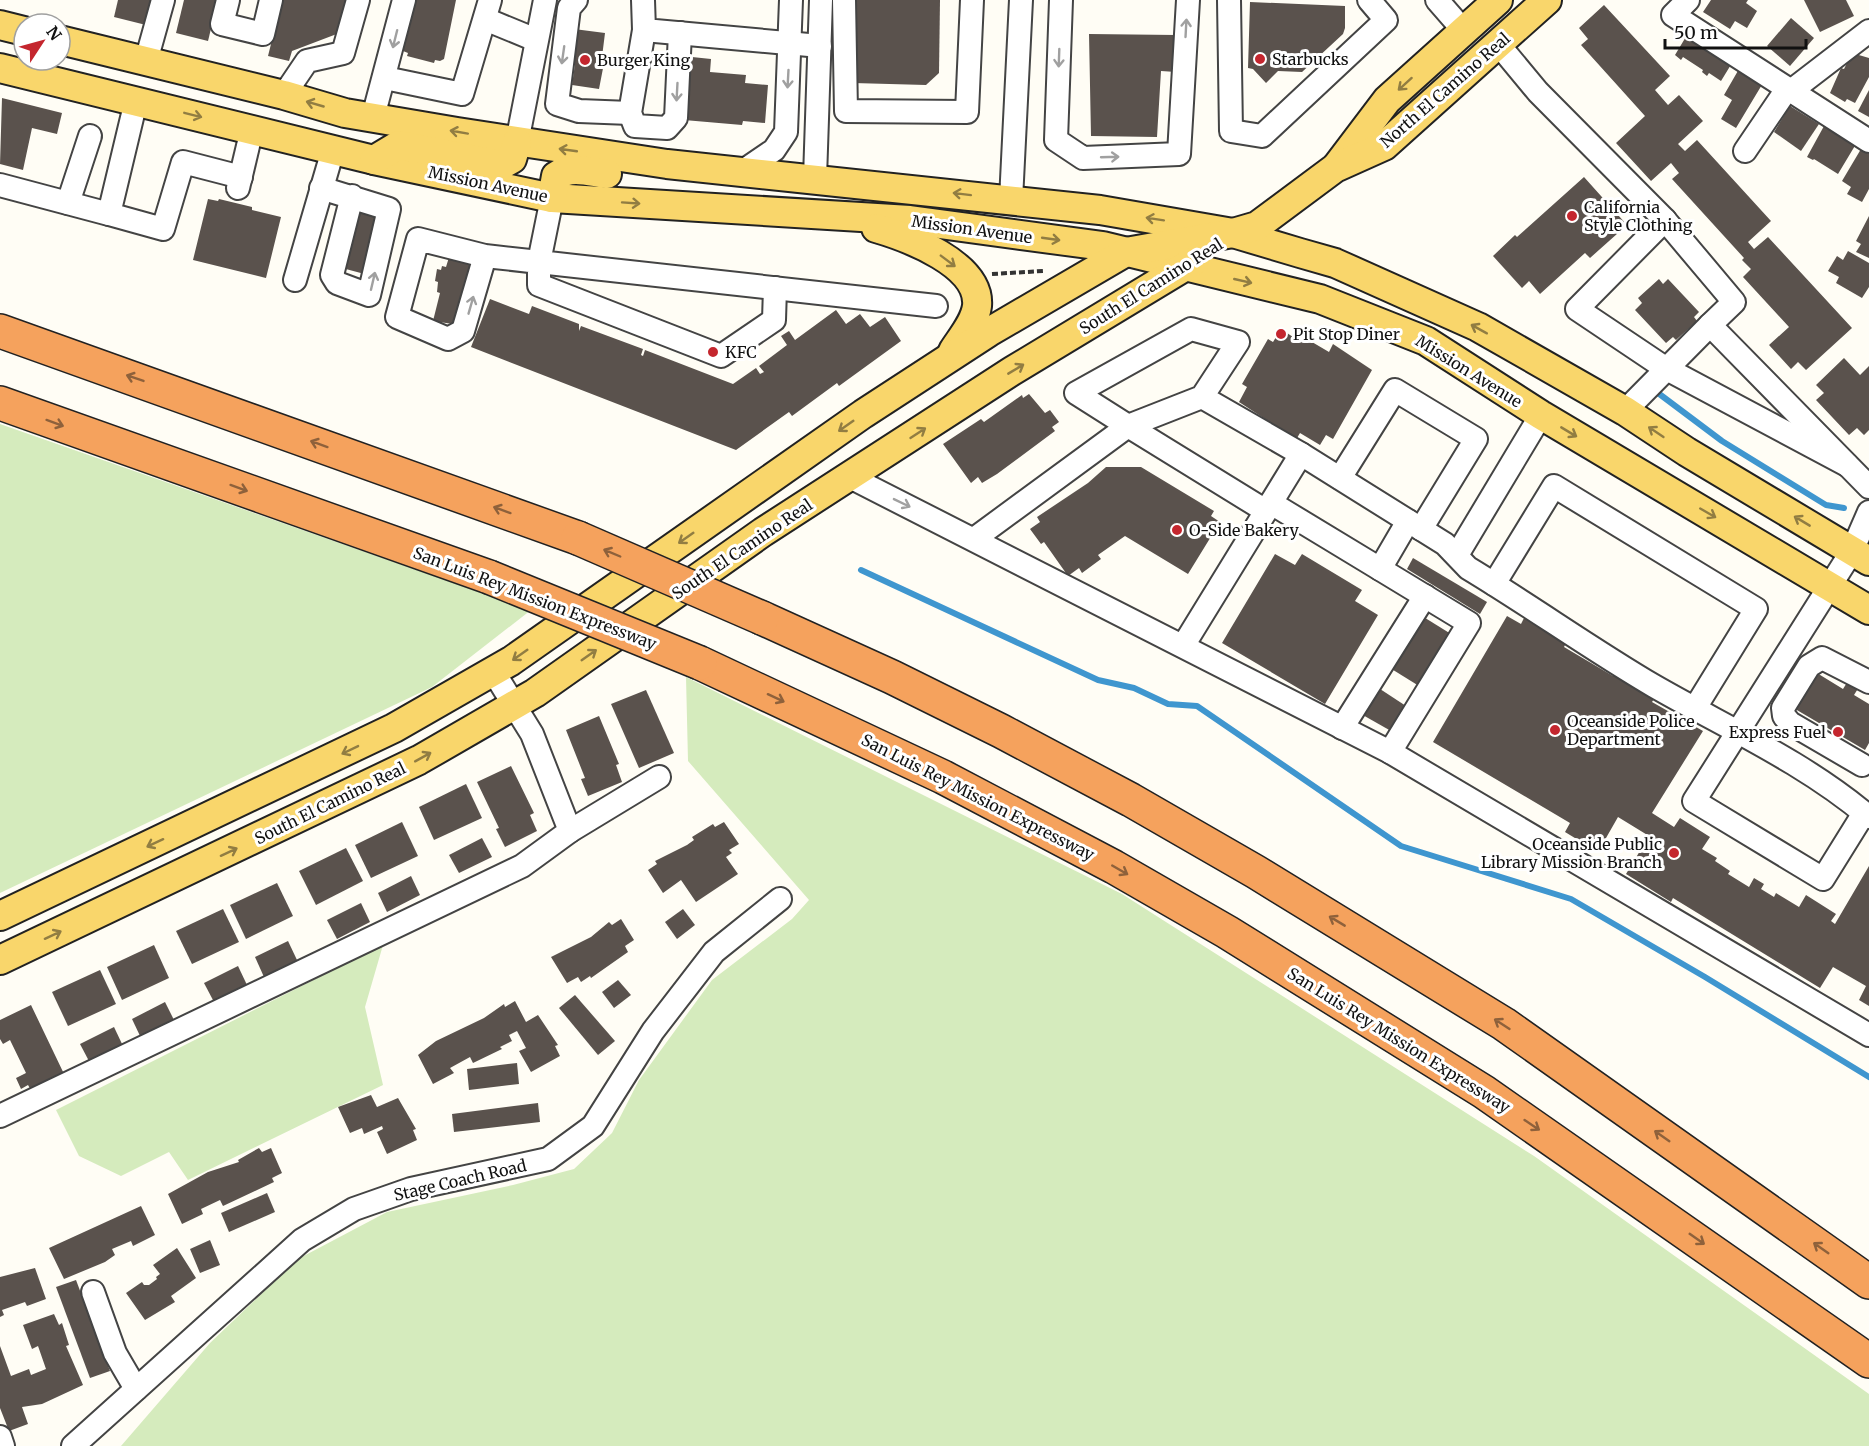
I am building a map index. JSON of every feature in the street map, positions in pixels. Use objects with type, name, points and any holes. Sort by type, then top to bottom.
[{"type":"highway","points":[[0,331],[578,538],[892,677],[1001,731],[1256,872],[1504,1024],[1869,1282]]},
{"type":"highway","name":"San Luis Rey Mission Expressway","points":[[0,404],[489,577],[700,663],[952,782],[1114,867],[1227,932],[1484,1092],[1869,1361]]},
{"type":"main road","name":"North El Camino Real","points":[[1335,168],[1387,100],[1470,17],[1498,0]]},
{"type":"main road","points":[[1499,45],[1508,23],[1525,0]]},
{"type":"main road","name":"North El Camino Real","points":[[1233,233],[1257,226],[1335,168],[1384,146],[1547,0]]},
{"type":"main road","points":[[1399,133],[1412,106],[1480,31],[1470,17]]},
{"type":"main road","name":"Mission Avenue","points":[[72,43],[284,95],[345,113],[517,142],[667,164],[1100,210],[1233,233],[1335,263],[1478,327],[1625,411],[1687,452],[1860,556]]},
{"type":"main road","points":[[70,85],[95,69],[133,72],[146,62]]},
{"type":"main road","name":"Mission Avenue","points":[[0,68],[374,160],[552,198],[910,220],[1103,246],[1320,299],[1426,341],[1541,415],[1869,610]]},
{"type":"main road","points":[[136,100],[153,85],[193,92],[211,78]]},
{"type":"main road","points":[[374,160],[399,145],[501,165],[512,159],[517,142]]},
{"type":"main road","points":[[552,198],[556,176],[562,171],[648,178],[667,164]]},
{"type":"main road","points":[[700,208],[717,192],[803,195],[815,178]]},
{"type":"main road","points":[[837,215],[904,237],[935,252],[972,283],[977,304],[974,319],[949,358]]},
{"type":"main road","name":"South El Camino Real","points":[[0,916],[383,733],[494,671],[863,414],[949,358],[1126,252],[1233,233]]},
{"type":"main road","name":"South El Camino Real","points":[[0,960],[419,760],[516,704],[763,532],[1012,371],[1186,267],[1233,233]]},
{"type":"street","points":[[146,62],[163,0]]},
{"type":"street","points":[[228,0],[222,24],[263,34],[271,0]]},
{"type":"street","points":[[284,95],[307,61],[343,53],[357,0]]},
{"type":"street","points":[[373,117],[386,78],[404,0]]},
{"type":"street","points":[[517,142],[545,0]]},
{"type":"street","points":[[576,0],[569,8],[556,104],[579,111],[630,112]]},
{"type":"street","points":[[643,0],[644,30],[630,112],[635,126],[667,128],[676,118],[680,33]]},
{"type":"street","points":[[743,171],[774,150],[786,132],[791,0]]},
{"type":"street","points":[[815,178],[821,0]]},
{"type":"street","points":[[844,0],[846,111],[967,112],[972,0]]},
{"type":"street","points":[[1011,200],[1021,0]]},
{"type":"street","points":[[1061,0],[1056,140],[1083,158],[1179,154],[1188,0]]},
{"type":"street","points":[[1229,0],[1231,131],[1262,136],[1386,20],[1370,0]]},
{"type":"street","points":[[1437,0],[1470,17]]},
{"type":"street","points":[[1680,8],[1789,90],[1869,141]]},
{"type":"street","points":[[386,78],[462,94],[488,10],[536,40]]},
{"type":"street","points":[[644,30],[820,46]]},
{"type":"street","points":[[1745,151],[1789,90],[1869,31]]},
{"type":"street","points":[[1499,45],[1538,92],[1665,220],[1734,302],[1665,368],[1625,411]]},
{"type":"street","points":[[109,214],[136,100]]},
{"type":"street","points":[[0,185],[163,229],[183,162],[239,183],[252,129]]},
{"type":"street","points":[[68,203],[90,136]]},
{"type":"street","points":[[296,280],[333,150]]},
{"type":"street","points":[[321,188],[352,196]]},
{"type":"street","points":[[552,198],[540,262],[539,285],[721,356],[774,321],[775,288]]},
{"type":"street","points":[[1665,220],[1577,309],[1665,368],[1847,465]]},
{"type":"street","points":[[485,256],[463,331],[448,339],[397,317],[418,239],[485,256],[936,306]]},
{"type":"street","points":[[1710,324],[1869,487]]},
{"type":"street","points":[[974,539],[1128,426],[1202,397],[1238,342],[1191,328],[1076,393],[1128,426],[1380,569],[1469,623],[1390,752]]},
{"type":"street","points":[[1340,478],[1395,390],[1476,439],[1415,525],[1380,569]]},
{"type":"street","points":[[1202,397],[1301,454],[1415,525],[1445,544],[1468,568],[1654,686],[1738,730],[1867,815],[1823,879],[1694,801],[1738,730],[1830,586],[1860,556],[1869,512]]},
{"type":"street","points":[[1457,555],[1541,415]]},
{"type":"street","points":[[1183,646],[1301,454]]},
{"type":"street","points":[[850,477],[1390,752],[1869,1035]]},
{"type":"street","points":[[1494,584],[1554,486],[1756,609],[1695,708]]},
{"type":"street","points":[[1342,728],[1425,596]]},
{"type":"street","points":[[1844,798],[1866,759],[1799,728],[1784,716],[1783,708],[1809,666],[1817,659],[1822,658],[1869,682]]},
{"type":"street","points":[[494,671],[532,734],[570,831]]},
{"type":"street","points":[[1780,756],[1799,728]]},
{"type":"street","points":[[0,1116],[522,866],[570,831],[659,777]]},
{"type":"street","name":"Stage Coach Road","points":[[73,1446],[302,1240],[354,1209],[411,1189],[548,1160],[593,1126],[653,1031],[714,952],[780,899]]},
{"type":"street","points":[[93,1292],[115,1353],[136,1389]]},
{"type":"street","points":[[0,1437],[3,1446]]},
{"type":"path","points":[[991,274],[1043,271]]},
{"type":"green space","points":[[0,424],[531,610],[432,687],[0,893]]},
{"type":"green space","points":[[686,677],[1122,894],[1534,1156],[1869,1394],[1869,1446],[121,1446],[210,1343],[298,1259],[387,1212],[513,1185],[574,1169],[612,1133],[639,1080],[712,980],[792,919],[809,900],[688,761]]},
{"type":"green space","points":[[383,945],[365,1007],[383,1085],[188,1180],[169,1152],[121,1176],[79,1156],[56,1110]]},
{"type":"building","points":[[118,0],[152,0],[146,25],[114,17]]},
{"type":"building","points":[[184,0],[218,0],[208,41],[176,33]]},
{"type":"building","points":[[282,0],[350,0],[342,32],[292,51],[289,61],[268,56]]},
{"type":"building","points":[[416,0],[456,0],[444,59],[440,61],[435,60],[434,63],[407,56],[408,53],[403,51],[409,29],[400,26],[407,16],[412,17]]},
{"type":"building","points":[[854,0],[940,0],[939,73],[926,85],[853,83]]},
{"type":"building","points":[[1711,0],[1748,0],[1746,3],[1757,11],[1747,28],[1735,21],[1730,29],[1703,12]]},
{"type":"building","points":[[1804,0],[1846,0],[1854,16],[1820,32]]},
{"type":"building","points":[[1250,2],[1345,6],[1345,28],[1343,34],[1302,72],[1278,71],[1266,83],[1253,69],[1248,68]]},
{"type":"building","points":[[1604,5],[1670,76],[1655,90],[1668,105],[1679,95],[1703,121],[1678,144],[1685,151],[1697,140],[1771,221],[1748,242],[1754,249],[1768,237],[1852,328],[1806,370],[1798,362],[1791,369],[1769,345],[1789,327],[1743,277],[1751,269],[1742,260],[1744,258],[1672,179],[1679,173],[1671,163],[1651,181],[1616,143],[1645,116],[1581,45],[1588,39],[1579,28]]},
{"type":"building","points":[[1791,18],[1814,38],[1790,66],[1767,46]]},
{"type":"building","name":"Burger King","points":[[574,29],[605,33],[602,57],[605,58],[599,89],[572,85],[575,64],[566,63]]},
{"type":"building","points":[[1089,34],[1176,35],[1176,72],[1161,71],[1157,137],[1091,136]]},
{"type":"building","points":[[1687,35],[1732,63],[1721,81],[1709,73],[1707,76],[1702,72],[1703,70],[1683,57],[1681,60],[1675,55]]},
{"type":"building","points":[[1852,53],[1869,58],[1869,77],[1855,103],[1847,99],[1845,102],[1830,93],[1841,68],[1844,69]]},
{"type":"building","points":[[692,57],[711,59],[710,72],[746,75],[745,83],[768,85],[765,123],[743,121],[742,125],[684,120],[687,71],[691,71]]},
{"type":"building","points":[[1739,69],[1763,83],[1736,128],[1721,119],[1732,100],[1724,95]]},
{"type":"building","points":[[1869,90],[1869,117],[1858,111]]},
{"type":"building","points":[[2,98],[62,113],[57,134],[32,128],[23,170],[0,164]]},
{"type":"building","points":[[1790,106],[1819,124],[1801,151],[1774,132]]},
{"type":"building","points":[[1824,126],[1832,131],[1833,128],[1856,144],[1838,174],[1807,157]]},
{"type":"building","points":[[1861,149],[1869,154],[1869,189],[1862,202],[1847,194],[1851,187],[1842,181]]},
{"type":"building","points":[[1584,177],[1627,225],[1590,258],[1585,253],[1540,294],[1529,281],[1522,288],[1493,256]]},
{"type":"building","points":[[208,199],[218,201],[219,199],[252,207],[252,210],[281,217],[266,278],[193,260]]},
{"type":"building","points":[[357,205],[388,213],[372,276],[342,268]]},
{"type":"building","points":[[1869,216],[1869,258],[1856,252],[1861,244],[1856,241]]},
{"type":"building","points":[[1848,251],[1869,263],[1869,287],[1862,298],[1836,283],[1839,277],[1828,271],[1837,256],[1843,260]]},
{"type":"building","points":[[450,254],[476,259],[459,325],[433,321],[440,293],[437,292],[438,282],[435,281],[437,269],[441,270],[442,266],[446,267]]},
{"type":"building","points":[[1659,279],[1663,284],[1668,279],[1699,312],[1694,317],[1697,321],[1676,340],[1673,337],[1666,343],[1635,310],[1642,303],[1638,298]]},
{"type":"building","points":[[490,299],[529,314],[532,306],[579,324],[579,331],[581,326],[643,349],[641,355],[643,356],[645,350],[733,384],[756,368],[760,374],[764,372],[759,366],[787,345],[781,336],[789,331],[795,340],[836,310],[846,324],[860,314],[870,327],[885,317],[901,341],[839,386],[837,383],[792,416],[789,412],[736,450],[471,347]]},
{"type":"building","points":[[1281,329],[1293,337],[1295,332],[1329,352],[1333,344],[1372,370],[1333,439],[1326,435],[1320,445],[1300,433],[1297,438],[1288,434],[1239,402],[1247,387],[1242,384],[1268,339],[1273,342]]},
{"type":"building","points":[[1844,358],[1860,375],[1869,366],[1869,430],[1864,435],[1857,428],[1849,435],[1816,400],[1824,393],[1816,385]]},
{"type":"building","points":[[1029,394],[1045,413],[1050,410],[1059,422],[1052,427],[1055,431],[997,474],[982,483],[978,477],[971,483],[943,444],[981,419],[984,422],[1022,395],[1023,398]]},
{"type":"building","points":[[1106,467],[1141,467],[1214,511],[1211,516],[1220,522],[1188,574],[1125,536],[1098,555],[1101,559],[1082,573],[1079,568],[1068,576],[1044,542],[1041,544],[1030,529],[1040,522],[1037,517],[1088,483]]},
{"type":"building","points":[[1275,554],[1295,565],[1302,554],[1362,590],[1355,601],[1378,615],[1325,704],[1222,643]]},
{"type":"building","points":[[1413,558],[1487,602],[1480,614],[1407,569]]},
{"type":"building","points":[[1422,616],[1451,634],[1419,686],[1390,668]]},
{"type":"building","name":"Oceanside Police Department","points":[[1507,616],[1521,624],[1525,616],[1567,641],[1564,647],[1613,676],[1616,670],[1657,694],[1652,702],[1703,731],[1652,813],[1674,827],[1680,818],[1710,837],[1702,849],[1717,858],[1715,861],[1730,871],[1728,874],[1749,887],[1754,878],[1764,884],[1761,889],[1774,897],[1776,893],[1799,907],[1806,895],[1836,914],[1831,921],[1835,924],[1869,866],[1869,1006],[1859,1000],[1866,986],[1833,967],[1820,988],[1673,898],[1671,902],[1626,874],[1649,836],[1618,817],[1598,852],[1565,832],[1570,823],[1433,742]]},
{"type":"building","points":[[1812,670],[1843,689],[1848,681],[1859,687],[1854,695],[1869,704],[1869,743],[1865,750],[1790,706]]},
{"type":"building","points":[[1377,687],[1406,706],[1391,731],[1361,714]]},
{"type":"building","points":[[646,690],[674,753],[639,768],[611,704]]},
{"type":"building","points":[[599,716],[619,764],[616,765],[622,782],[588,796],[581,779],[585,778],[566,730]]},
{"type":"building","points":[[511,766],[534,813],[530,815],[537,831],[505,847],[496,829],[499,828],[477,782]]},
{"type":"building","points":[[466,784],[482,818],[434,840],[419,807]]},
{"type":"building","points":[[402,822],[418,856],[371,878],[355,845]]},
{"type":"building","points":[[724,822],[739,844],[729,850],[732,853],[726,857],[738,874],[696,902],[681,880],[663,893],[648,870],[657,864],[655,861],[687,845],[694,840],[692,837],[713,824],[715,827]]},
{"type":"building","points":[[482,838],[492,857],[459,873],[449,855]]},
{"type":"building","points":[[346,848],[363,881],[316,905],[299,871]]},
{"type":"building","points":[[411,876],[420,895],[387,912],[378,893]]},
{"type":"building","points":[[277,883],[293,916],[246,939],[230,905]]},
{"type":"building","points":[[361,903],[370,922],[337,939],[327,920]]},
{"type":"building","points":[[223,909],[239,942],[192,964],[176,931]]},
{"type":"building","points":[[683,909],[695,925],[677,939],[665,922]]},
{"type":"building","points":[[621,919],[634,940],[625,946],[628,952],[591,978],[590,976],[581,982],[578,977],[567,983],[551,957],[591,937],[609,922],[612,925]]},
{"type":"building","points":[[288,941],[297,960],[264,977],[255,957]]},
{"type":"building","points":[[154,945],[169,978],[122,1000],[107,967]]},
{"type":"building","points":[[238,966],[247,985],[214,1002],[204,983]]},
{"type":"building","points":[[100,970],[116,1004],[68,1026],[52,992]]},
{"type":"building","points":[[618,980],[631,995],[614,1008],[602,992]]},
{"type":"building","points":[[575,995],[615,1041],[598,1055],[559,1008]]},
{"type":"building","points":[[515,1001],[526,1022],[538,1015],[558,1045],[555,1046],[560,1056],[531,1072],[519,1051],[526,1048],[517,1031],[509,1035],[512,1041],[500,1047],[502,1049],[473,1063],[470,1057],[450,1068],[454,1073],[433,1084],[418,1055],[436,1041],[484,1018],[504,1004],[505,1007]]},
{"type":"building","points":[[165,1002],[175,1022],[141,1038],[132,1019]]},
{"type":"building","points":[[31,1005],[65,1076],[32,1092],[28,1085],[21,1089],[16,1078],[26,1073],[10,1040],[3,1044],[0,1039],[0,1020]]},
{"type":"building","points":[[114,1027],[123,1046],[90,1063],[80,1044]]},
{"type":"building","points":[[517,1063],[519,1084],[469,1090],[467,1069]]},
{"type":"building","points":[[371,1095],[377,1107],[398,1098],[416,1129],[413,1130],[417,1140],[387,1154],[377,1132],[383,1129],[382,1126],[364,1134],[362,1128],[350,1133],[338,1107]]},
{"type":"building","points":[[538,1103],[540,1122],[454,1132],[452,1114]]},
{"type":"building","points":[[259,1148],[262,1152],[271,1148],[282,1173],[272,1178],[274,1182],[223,1206],[220,1200],[201,1209],[203,1214],[182,1224],[168,1194],[208,1172],[239,1162],[238,1160]]},
{"type":"building","points":[[267,1193],[275,1212],[229,1232],[221,1213]]},
{"type":"building","points":[[141,1206],[155,1235],[133,1246],[131,1241],[112,1249],[115,1255],[105,1262],[64,1279],[49,1248]]},
{"type":"building","points":[[210,1240],[220,1265],[200,1273],[190,1249]]},
{"type":"building","points":[[177,1248],[196,1278],[171,1296],[175,1302],[145,1320],[126,1293],[142,1282],[144,1285],[149,1285],[157,1279],[156,1277],[160,1274],[153,1265]]},
{"type":"building","points":[[35,1268],[46,1299],[27,1306],[25,1302],[2,1310],[4,1315],[0,1317],[0,1277]]},
{"type":"building","points":[[76,1280],[110,1371],[90,1378],[56,1287]]},
{"type":"building","points":[[54,1314],[59,1325],[62,1323],[69,1345],[66,1346],[83,1385],[42,1404],[22,1407],[28,1424],[9,1431],[0,1408],[0,1346],[11,1376],[29,1369],[31,1375],[46,1369],[38,1346],[32,1349],[23,1325]]},
{"type":"waterway","points":[[1658,393],[1722,441],[1826,505],[1844,508]]},
{"type":"waterway","points":[[861,570],[1098,680],[1134,688],[1168,704],[1197,706],[1401,846],[1571,899],[1869,1077]]},
{"type":"place","name":"Starbucks","points":[[1260,59]]},
{"type":"place","name":"Burger King","points":[[585,60]]},
{"type":"place","name":"California Style Clothing","points":[[1572,216]]},
{"type":"place","name":"Pit Stop Diner","points":[[1281,334]]},
{"type":"place","name":"KFC","points":[[713,352]]},
{"type":"place","name":"O-Side Bakery","points":[[1177,530]]},
{"type":"place","name":"Oceanside Police Department","points":[[1555,730]]},
{"type":"place","name":"Express Fuel","points":[[1838,732]]},
{"type":"place","name":"Oceanside Public Library Mission Branch","points":[[1674,853]]}]
